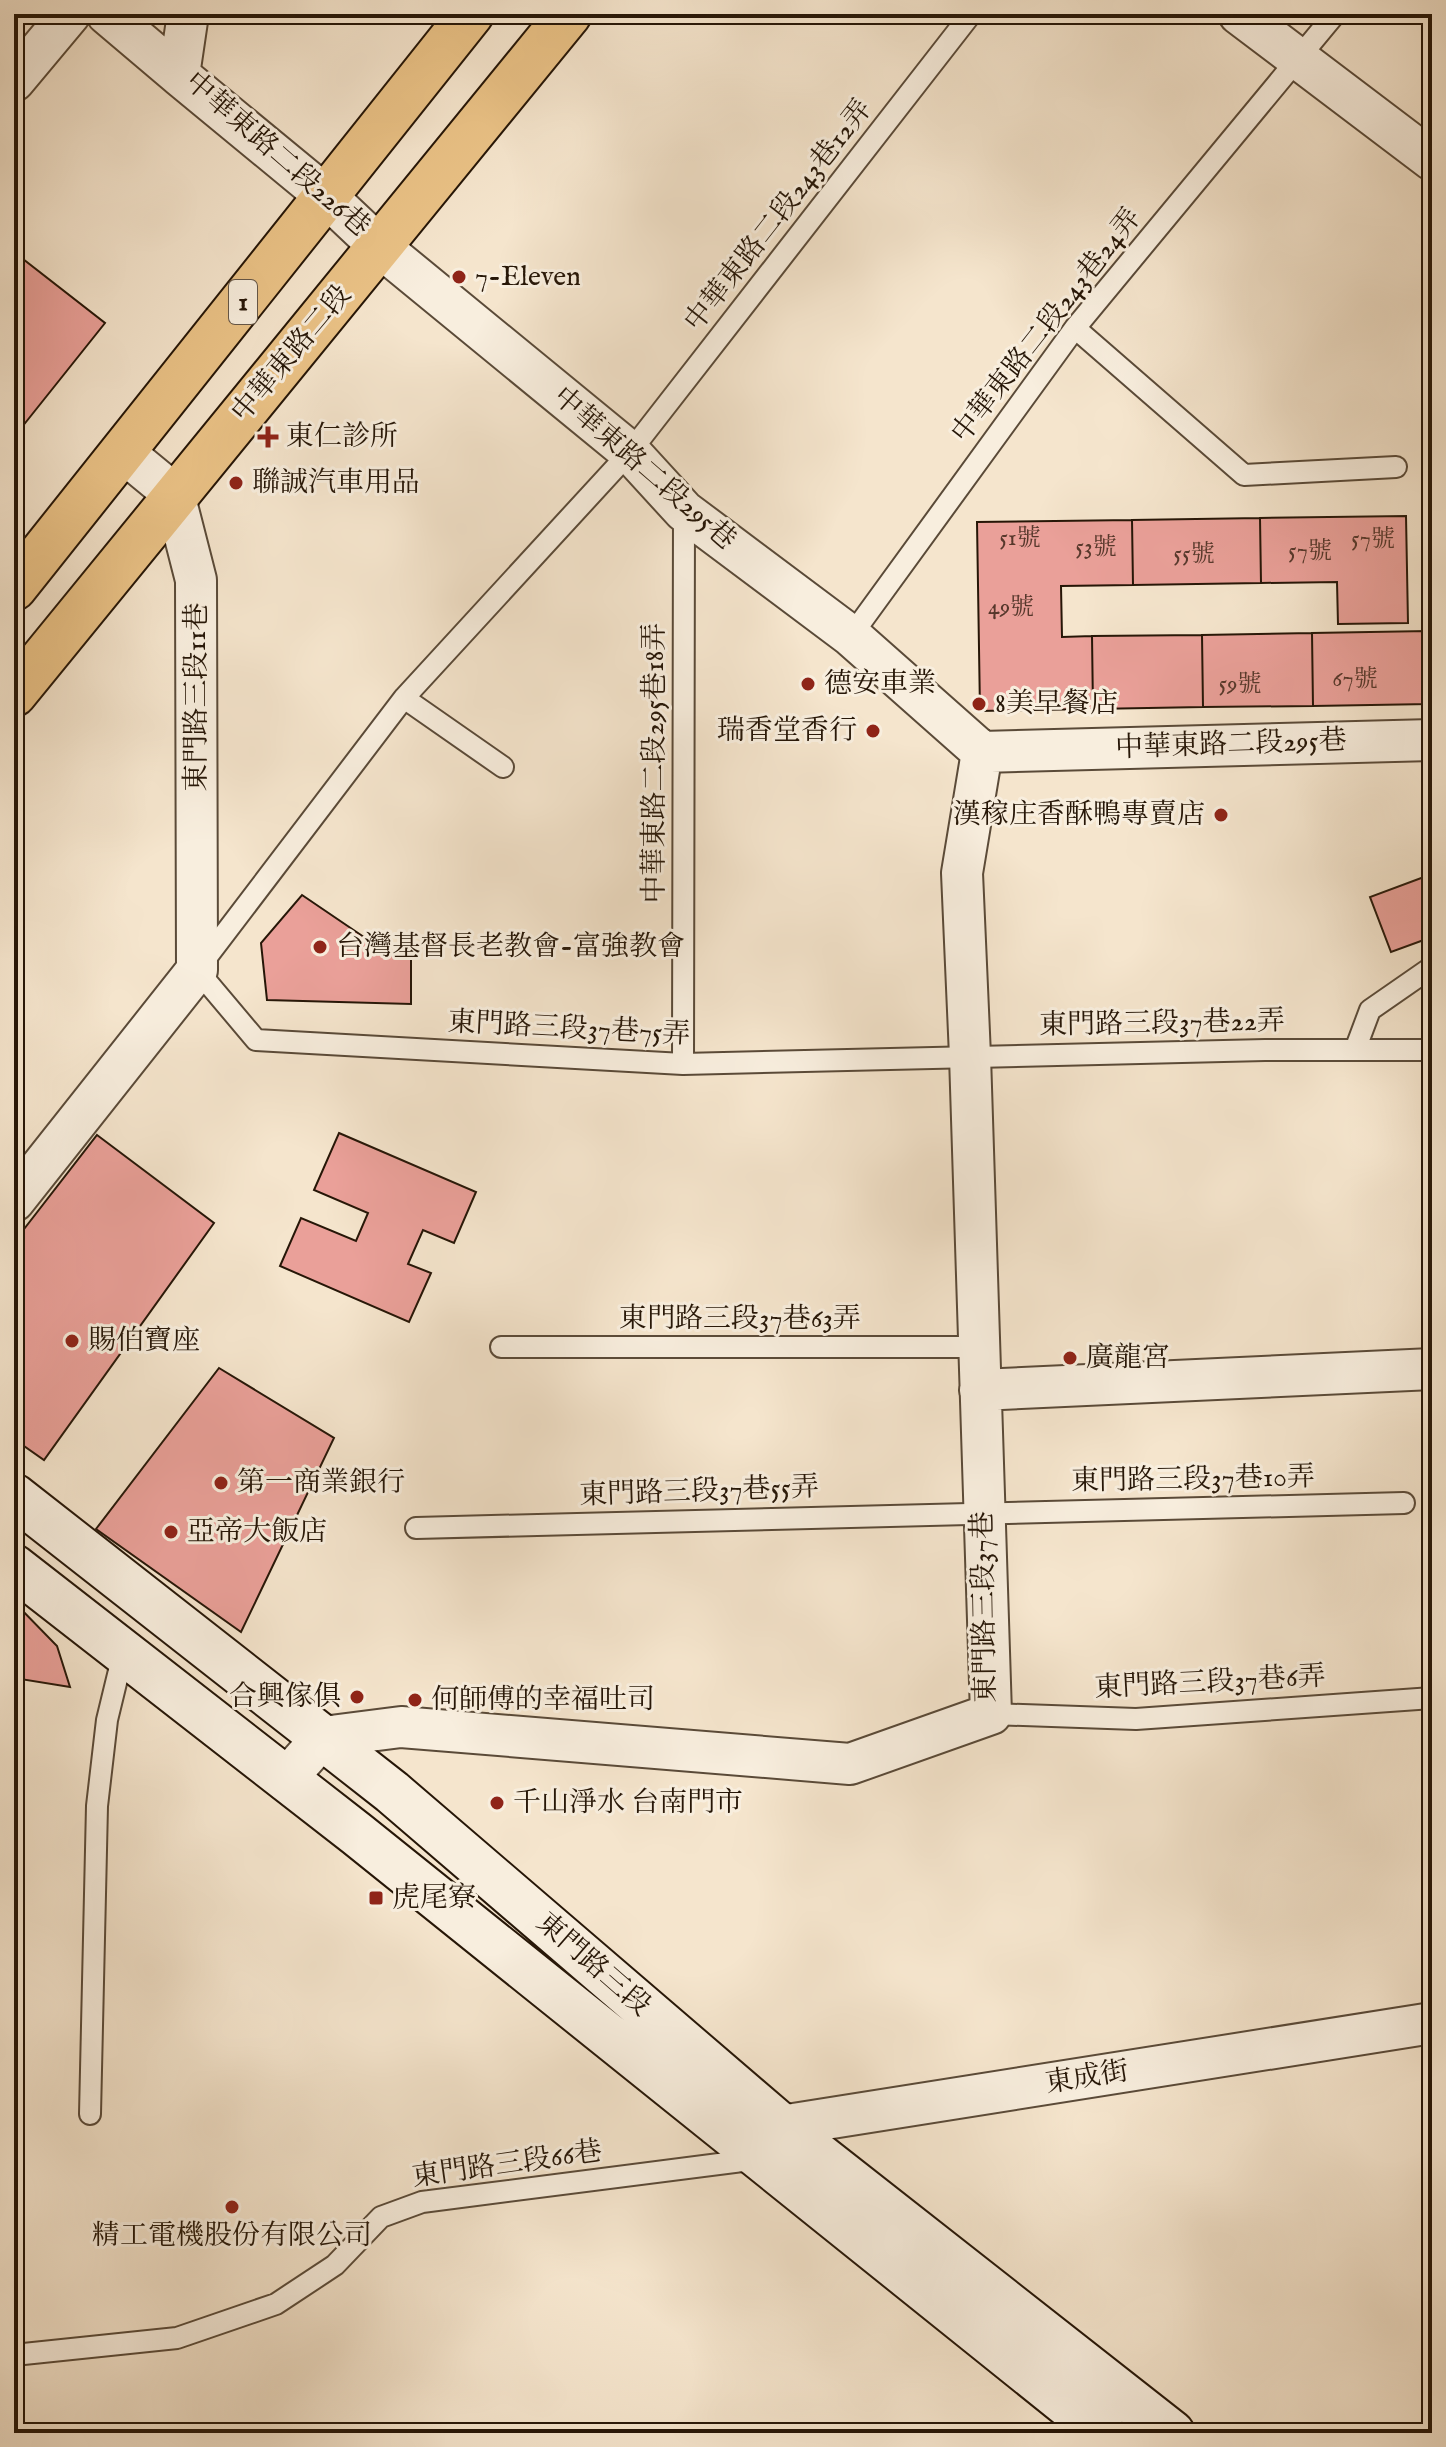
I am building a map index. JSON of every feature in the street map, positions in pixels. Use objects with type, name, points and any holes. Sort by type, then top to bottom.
[{"type":"main road","name":"1","points":[[14,588],[471,14]]},
{"type":"main road","name":"中華東路二段","points":[[14,694],[174,494],[569,14]]},
{"type":"main road","name":"東門路三段","points":[[14,1496],[392,1792],[1063,2410],[1103,2433]]},
{"type":"main road","name":"東門路三段","points":[[14,1567],[285,1780],[770,2143],[1172,2433]]},
{"type":"street","points":[[14,81],[70,14]]},
{"type":"street","points":[[107,14],[179,75]]},
{"type":"street","name":"中華東路二段226巷","points":[[188,14],[179,75],[327,197],[380,247]]},
{"type":"street","points":[[1239,14],[1432,160]]},
{"type":"street","name":"中華東路二段295巷","points":[[380,247],[630,452],[684,511],[851,636],[982,752],[1432,740]]},
{"type":"street","points":[[123,452],[174,494]]},
{"type":"street","name":"東門路三段11巷","points":[[174,494],[196,580],[197,970]]},
{"type":"street","name":"東門路三段37巷","points":[[323,1737],[401,1727],[850,1764],[991,1714],[962,873],[982,752]]},
{"type":"street","points":[[14,1201],[197,970]]},
{"type":"street","points":[[980,1390],[1432,1369]]},
{"type":"street","points":[[285,1780],[323,1737]]},
{"type":"street","name":"東成街","points":[[770,2143],[1432,2023]]},
{"type":"lane","name":"中華東路二段243巷12弄","points":[[630,452],[971,14]]},
{"type":"lane","name":"中華東路二段243巷24弄","points":[[851,636],[1075,328],[1335,14]]},
{"type":"lane","points":[[1075,328],[1244,475],[1396,467]]},
{"type":"lane","points":[[197,970],[404,698],[630,452]]},
{"type":"lane","name":"中華東路二段295巷18弄","points":[[683,1064],[684,511]]},
{"type":"lane","points":[[404,698],[503,767]]},
{"type":"lane","points":[[1355,1050],[1370,1010],[1432,967]]},
{"type":"lane","name":"東門路三段37巷75弄","points":[[197,970],[256,1040],[683,1064],[970,1056]]},
{"type":"lane","name":"東門路三段37巷22弄","points":[[970,1056],[1432,1050]]},
{"type":"lane","name":"東門路三段37巷63弄","points":[[501,1347],[978,1347]]},
{"type":"lane","name":"東門路三段37巷10弄","points":[[983,1512],[1404,1503]]},
{"type":"lane","name":"東門路三段37巷55弄","points":[[416,1528],[983,1512]]},
{"type":"lane","points":[[90,2114],[97,1806],[107,1720],[123,1654]]},
{"type":"lane","name":"東門路三段37巷6弄","points":[[991,1714],[1136,1719],[1432,1698]]},
{"type":"lane","name":"東門路三段66巷","points":[[14,2355],[177,2338],[276,2304],[335,2265],[381,2217],[422,2202],[770,2143]]},
{"type":"building","points":[[14,252],[105,323],[14,437]]},
{"type":"building","points":[[1406,516],[1408,623],[1338,624],[1337,582],[1261,583],[1260,518]]},
{"type":"building","points":[[1260,518],[1261,583],[1133,585],[1132,520]]},
{"type":"building","points":[[1132,520],[1133,585],[1061,586],[1062,637],[1092,636],[1093,709],[980,711],[977,522]]},
{"type":"building","points":[[1428,631],[1429,704],[1313,706],[1312,633]]},
{"type":"building","points":[[1312,633],[1313,706],[1203,707],[1202,635]]},
{"type":"building","points":[[1202,635],[1203,707],[1093,709],[1092,636]]},
{"type":"building","points":[[1432,874],[1432,937],[1391,952],[1370,897]]},
{"type":"building","name":"台灣基督長老教會-富強教會","points":[[302,895],[386,952],[411,953],[411,1004],[267,1000],[261,943]]},
{"type":"building","points":[[339,1133],[476,1192],[454,1243],[423,1230],[408,1264],[431,1273],[409,1322],[280,1266],[301,1218],[356,1241],[368,1213],[314,1190]]},
{"type":"building","name":"賜伯寶座","points":[[97,1135],[214,1223],[44,1460],[14,1439],[14,1242]]},
{"type":"building","name":"第一商業銀行","points":[[219,1368],[334,1438],[241,1632],[96,1529]]},
{"type":"building","points":[[14,1602],[57,1646],[70,1687],[14,1678]]},
{"type":"building","points":[[991,2427],[992,2433],[851,2433]]},
{"type":"place","name":"7-Eleven","points":[[459,277]]},
{"type":"place","name":"東仁診所","points":[[268,437]]},
{"type":"place","name":"聯誠汽車用品","points":[[236,483]]},
{"type":"place","name":"德安車業","points":[[808,684]]},
{"type":"place","name":"8美早餐店","points":[[979,704]]},
{"type":"place","name":"瑞香堂香行","points":[[873,731]]},
{"type":"place","name":"漢稼庄香酥鴨專賣店","points":[[1221,815]]},
{"type":"place","name":"台灣基督長老教會-富強教會","points":[[320,947]]},
{"type":"place","name":"賜伯寶座","points":[[72,1341]]},
{"type":"place","name":"廣龍宮","points":[[1070,1358]]},
{"type":"place","name":"第一商業銀行","points":[[221,1483]]},
{"type":"place","name":"亞帝大飯店","points":[[171,1532]]},
{"type":"place","name":"合興傢俱","points":[[357,1697]]},
{"type":"place","name":"何師傅的幸福吐司","points":[[415,1700]]},
{"type":"place","name":"千山淨水 台南門市","points":[[497,1803]]},
{"type":"place","name":"虎尾寮","points":[[376,1898]]},
{"type":"place","name":"精工電機股份有限公司","points":[[232,2207]]}]
